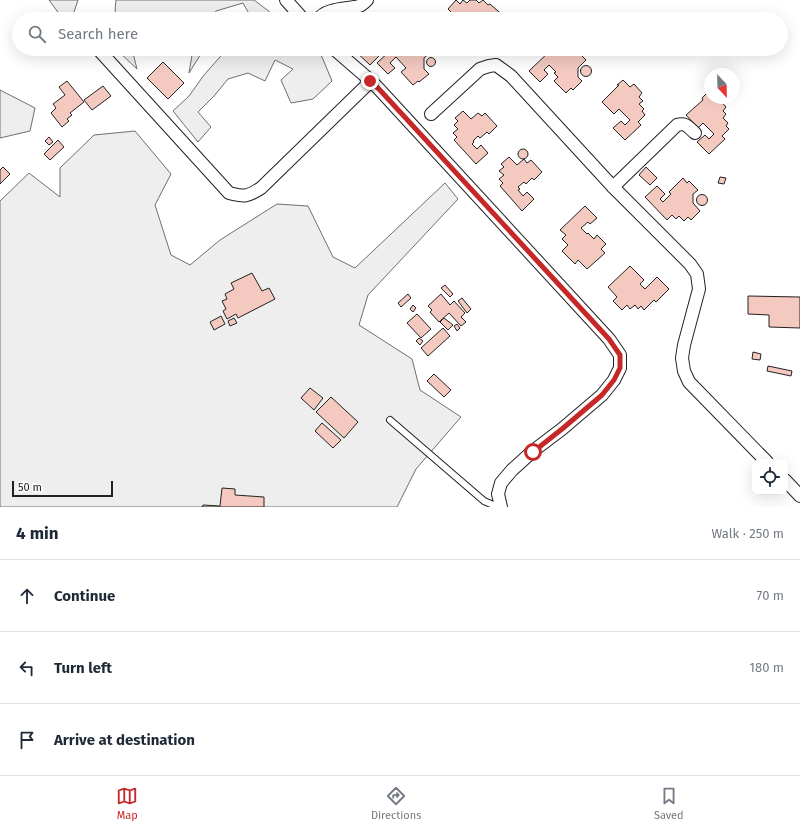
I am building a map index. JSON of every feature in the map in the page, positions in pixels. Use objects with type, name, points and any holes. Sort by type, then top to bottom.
[{"type":"street","points":[[286,0],[297,12]]},
{"type":"street","points":[[330,12],[361,6],[367,0]]},
{"type":"street","points":[[104,56],[229,193],[242,196],[252,194],[261,188],[370,81]]},
{"type":"street","points":[[342,56],[383,94],[609,339],[620,355],[620,368],[614,380],[602,395],[512,470],[502,483],[498,494],[501,507]]},
{"type":"street","points":[[431,114],[480,69],[496,65],[511,76],[613,187],[690,264],[697,274],[699,289],[684,345],[682,358],[684,371],[689,382],[764,459]]},
{"type":"street","points":[[613,187],[677,125],[686,124],[696,134]]},
{"type":"street","points":[[788,483],[800,496]]},
{"type":"lane","points":[[390,420],[484,501],[498,507]]},
{"type":"shaded area","points":[[49,0],[78,0],[74,12],[58,12]]},
{"type":"shaded area","points":[[116,0],[254,0],[270,12],[248,12],[243,3],[216,12],[116,12]]},
{"type":"shaded area","points":[[123,56],[134,56],[137,69]]},
{"type":"shaded area","points":[[192,56],[200,56],[189,73]]},
{"type":"shaded area","points":[[221,56],[321,56],[332,81],[313,99],[291,103],[281,80],[293,69],[275,60],[265,81],[248,73],[228,79],[198,112],[211,127],[198,142],[173,111],[189,96],[204,75]]},
{"type":"shaded area","points":[[0,90],[35,108],[30,131],[0,138]]},
{"type":"shaded area","points":[[135,131],[171,174],[155,205],[171,255],[190,265],[220,240],[277,204],[308,206],[333,257],[355,268],[445,183],[458,199],[368,295],[359,325],[412,359],[420,390],[461,417],[416,469],[397,507],[0,507],[0,201],[29,173],[60,197],[60,168],[94,135]]},
{"type":"building","points":[[456,0],[460,4],[463,0],[467,3],[470,0],[476,0],[479,3],[483,0],[499,12],[451,12],[448,9]]},
{"type":"building","points":[[360,56],[379,56],[370,65]]},
{"type":"building","points":[[384,56],[426,56],[424,58],[424,69],[429,74],[413,85],[401,72],[406,68],[396,57],[390,63],[395,68],[388,74],[377,63]]},
{"type":"building","points":[[545,56],[582,56],[586,60],[578,68],[578,77],[582,81],[573,90],[571,88],[566,93],[554,81],[558,77],[554,73],[556,72],[549,65],[544,70],[548,74],[540,82],[529,71]]},
{"type":"building","points":[[431,57],[436,62],[431,67],[426,62]]},
{"type":"building","points":[[163,62],[184,83],[168,99],[147,78]]},
{"type":"building","points":[[584,66],[588,66],[590,67],[590,75],[584,76],[581,73],[581,69]]},
{"type":"building","points":[[623,80],[630,87],[634,84],[642,93],[639,97],[643,101],[639,104],[644,109],[642,111],[645,115],[638,122],[641,125],[625,140],[613,128],[621,121],[625,125],[630,120],[619,109],[614,114],[602,102]]},
{"type":"building","points":[[67,81],[84,102],[70,113],[72,115],[67,119],[69,121],[62,127],[51,113],[56,108],[53,104],[65,95],[59,87]]},
{"type":"building","points":[[103,86],[111,96],[92,110],[84,100]]},
{"type":"building","points":[[704,96],[704,104],[723,104],[726,107],[723,111],[726,114],[723,118],[728,123],[726,126],[729,129],[722,136],[725,139],[709,154],[697,142],[705,135],[709,139],[714,134],[703,123],[698,128],[686,115],[703,100],[702,98]]},
{"type":"building","points":[[463,111],[471,119],[478,113],[482,116],[485,113],[497,126],[489,134],[487,132],[480,138],[478,136],[473,141],[474,142],[472,144],[477,149],[481,145],[488,153],[476,164],[454,140],[457,137],[453,133],[458,129],[454,125],[458,121],[455,118]]},
{"type":"building","points":[[49,137],[53,142],[49,145],[45,141]]},
{"type":"building","points":[[58,140],[64,147],[50,160],[44,154]]},
{"type":"building","points":[[521,149],[525,149],[528,154],[525,159],[521,159],[518,156],[518,152]]},
{"type":"building","points":[[509,157],[517,165],[524,159],[527,163],[531,160],[542,172],[534,180],[532,178],[526,184],[524,182],[518,187],[520,189],[518,190],[523,196],[527,192],[534,199],[522,211],[500,186],[503,183],[499,179],[504,175],[499,171],[504,167],[501,164]]},
{"type":"building","points":[[3,167],[10,174],[0,184],[0,170]]},
{"type":"building","points":[[646,167],[657,178],[650,185],[639,175]]},
{"type":"building","points":[[720,177],[726,178],[724,184],[718,183]]},
{"type":"building","points":[[683,178],[687,183],[689,181],[698,190],[693,194],[693,203],[700,211],[691,220],[688,217],[684,221],[679,216],[676,219],[672,215],[667,220],[645,197],[657,186],[665,194],[660,199],[663,202],[671,194],[669,192]]},
{"type":"building","points":[[702,194],[706,196],[708,200],[706,204],[702,206],[698,204],[696,200],[698,196]]},
{"type":"building","points":[[585,206],[597,218],[590,224],[588,222],[581,228],[594,239],[597,235],[606,244],[601,249],[605,253],[587,269],[578,260],[575,264],[562,251],[568,245],[562,239],[566,235],[560,230]]},
{"type":"building","points":[[630,266],[644,280],[640,284],[645,289],[657,277],[669,289],[656,302],[654,300],[644,310],[641,306],[638,309],[635,305],[630,309],[627,305],[622,310],[613,301],[617,297],[608,287]]},
{"type":"building","points":[[252,273],[262,291],[269,288],[275,299],[238,318],[236,314],[227,319],[223,311],[226,309],[222,301],[227,299],[225,294],[234,289],[231,283]]},
{"type":"building","points":[[445,285],[453,294],[450,297],[441,288]]},
{"type":"building","points":[[408,294],[411,298],[401,307],[398,303]]},
{"type":"building","points":[[441,294],[450,305],[454,301],[465,313],[461,317],[466,322],[461,326],[449,313],[439,322],[430,312],[432,310],[428,306]]},
{"type":"building","points":[[748,296],[800,297],[800,328],[769,327],[769,315],[748,314]]},
{"type":"building","points":[[462,298],[471,309],[467,313],[458,301]]},
{"type":"building","points":[[413,305],[416,308],[413,312],[410,309]]},
{"type":"building","points":[[417,314],[431,329],[421,338],[407,323]]},
{"type":"building","points":[[221,316],[225,324],[214,330],[210,322]]},
{"type":"building","points":[[234,318],[237,323],[230,326],[228,321]]},
{"type":"building","points":[[444,318],[453,325],[448,330],[440,322]]},
{"type":"building","points":[[457,324],[460,328],[457,331],[454,326]]},
{"type":"building","points":[[443,328],[450,336],[428,356],[421,348]]},
{"type":"building","points":[[419,338],[423,341],[420,345],[416,341]]},
{"type":"building","points":[[753,352],[761,354],[760,360],[752,359]]},
{"type":"building","points":[[768,366],[792,371],[791,376],[767,371]]},
{"type":"building","points":[[434,374],[451,390],[444,397],[427,381]]},
{"type":"building","points":[[310,388],[323,398],[314,410],[301,398]]},
{"type":"building","points":[[331,397],[358,422],[344,438],[316,412]]},
{"type":"building","points":[[322,423],[341,440],[333,448],[315,431]]},
{"type":"building","points":[[222,488],[235,489],[235,495],[264,497],[264,507],[202,507],[203,505],[220,506]]},
{"type":"route","points":[[370,81],[609,339],[620,355],[620,368],[614,380],[602,395],[533,452]]}]
